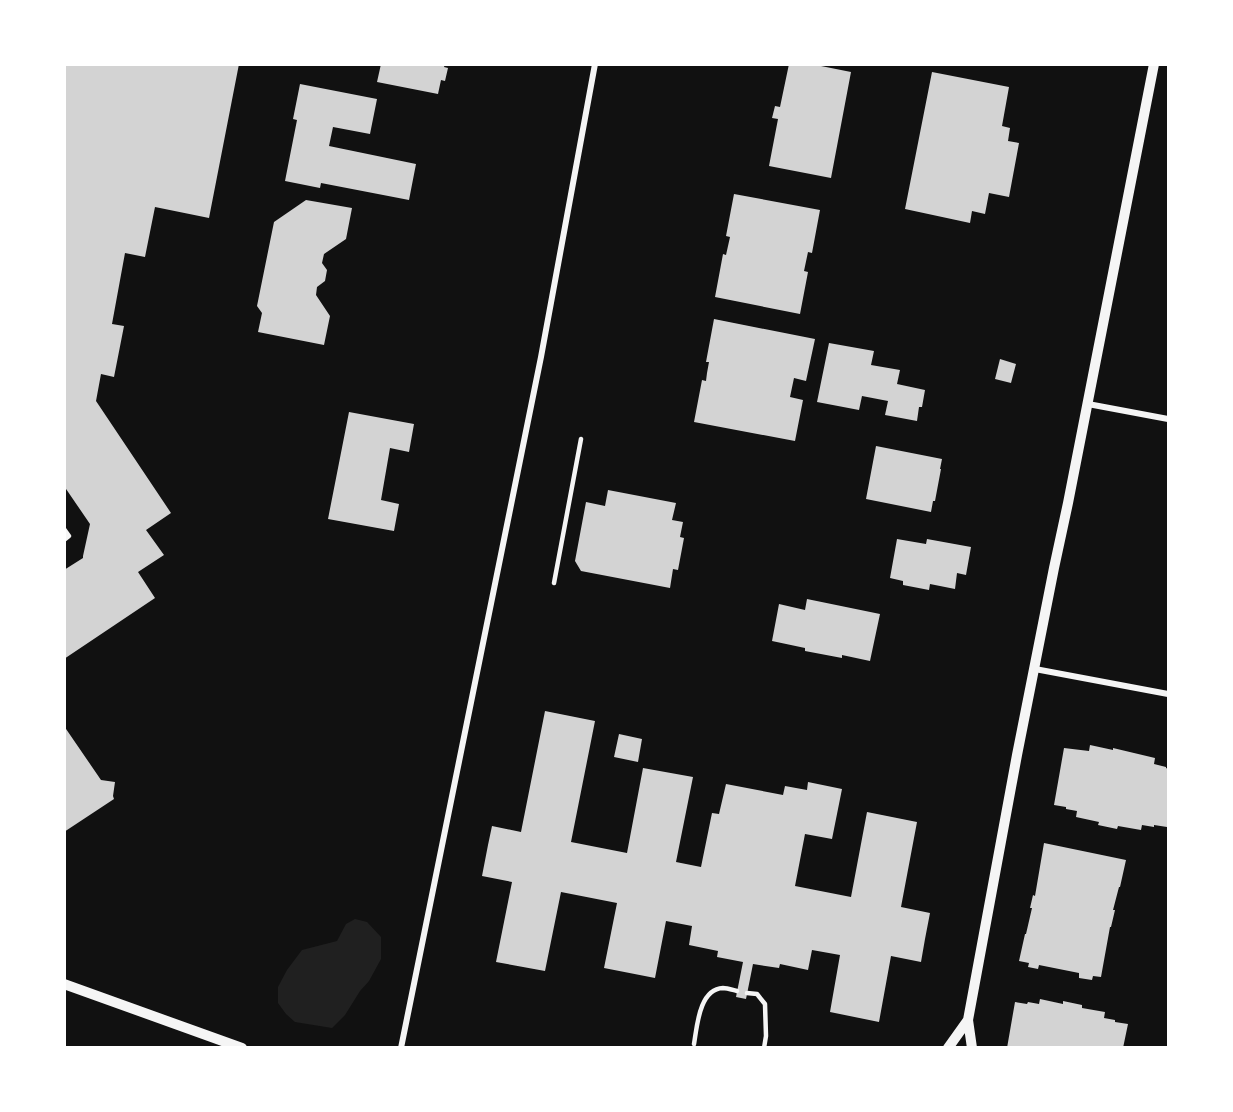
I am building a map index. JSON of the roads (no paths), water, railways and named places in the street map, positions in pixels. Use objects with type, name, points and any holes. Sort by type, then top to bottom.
[{"type":"street","points":[[401,1047],[541,357],[595,64]]},
{"type":"street","points":[[972,1047],[968,1020],[1017,755],[1154,64]]},
{"type":"street","points":[[1088,404],[1168,419]]},
{"type":"street","points":[[1035,669],[1168,694]]},
{"type":"street","points":[[64,984],[242,1047]]},
{"type":"street","points":[[948,1047],[968,1020]]},
{"type":"lane","points":[[554,583],[581,439]]},
{"type":"lane","points":[[64,529],[69,536],[64,540]]},
{"type":"lane","points":[[694,1044],[702,1003],[710,993],[721,988],[737,991]]},
{"type":"lane","points":[[747,993],[757,994],[765,1004],[764,1047]]}]
